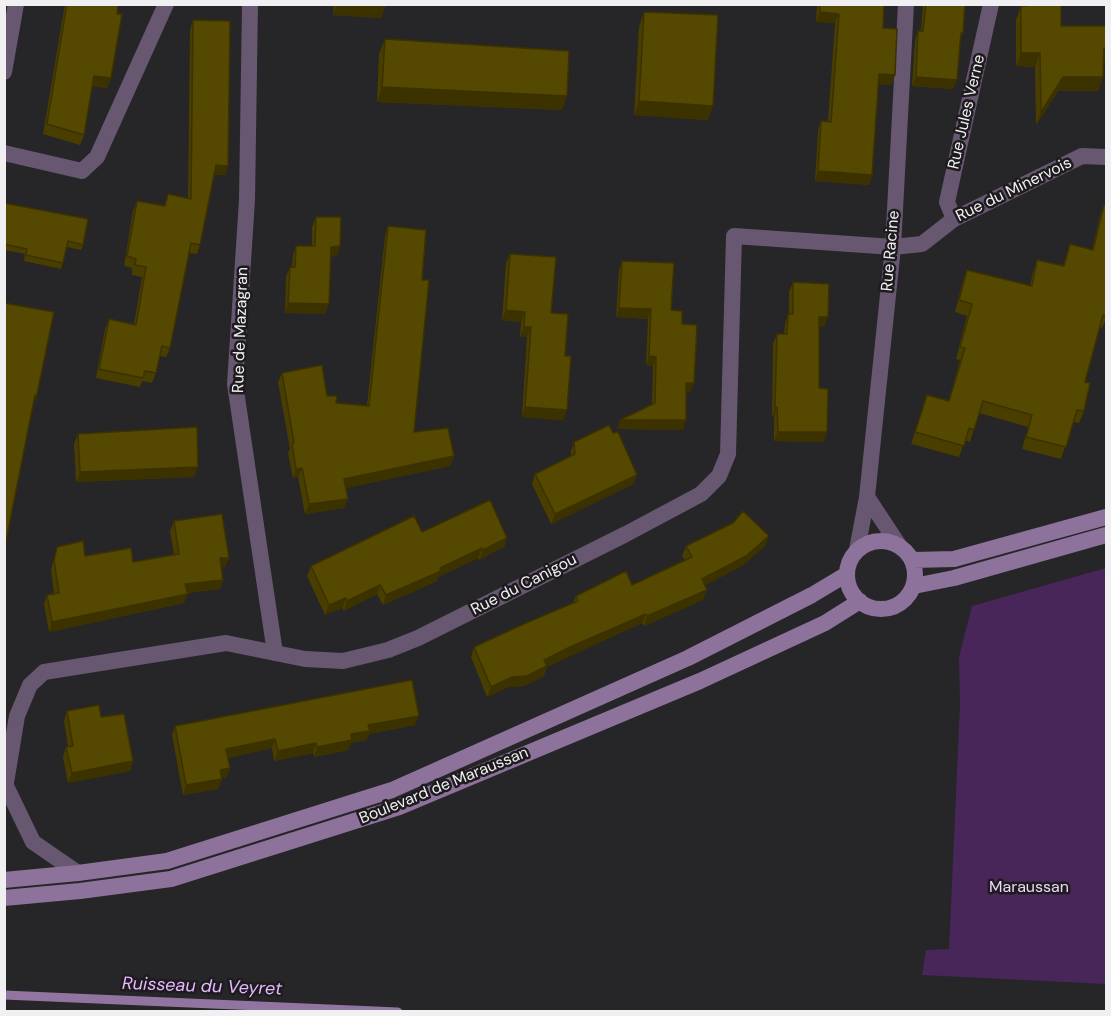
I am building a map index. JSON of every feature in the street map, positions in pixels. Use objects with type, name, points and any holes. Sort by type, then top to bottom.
[{"type":"main road","points":[[913,560],[954,559],[1107,517]]},
{"type":"main road","points":[[914,586],[954,578],[1107,535]]},
{"type":"main road","points":[[888,541],[898,544],[913,560],[914,586],[902,603],[892,608],[870,607],[853,594],[848,584],[847,574],[852,557],[866,544],[888,541]]},
{"type":"main road","name":"Boulevard de Maraussan","points":[[4,880],[167,861],[392,790],[688,658],[812,595],[847,574]]},
{"type":"main road","name":"Boulevard de Maraussan","points":[[4,898],[171,879],[399,807],[700,681],[825,623],[860,601]]},
{"type":"street","points":[[4,72],[16,4]]},
{"type":"street","points":[[4,153],[81,171],[97,157],[166,4]]},
{"type":"street","name":"Rue de Mazagran","points":[[250,4],[248,200],[235,384],[275,653]]},
{"type":"street","name":"Rue Racine","points":[[857,550],[867,497],[893,247],[906,4]]},
{"type":"street","name":"Rue Jules Verne","points":[[954,219],[947,202],[991,4]]},
{"type":"street","name":"Rue du Minervois","points":[[893,247],[922,244],[954,219],[1082,156],[1107,157]]},
{"type":"street","name":"Rue du Canigou","points":[[78,873],[33,842],[6,791],[17,716],[30,685],[44,672],[226,643],[306,659],[343,660],[388,650],[418,638],[626,534],[701,494],[718,476],[728,454],[734,236],[893,247]]},
{"type":"street","points":[[867,497],[898,544]]},
{"type":"green space","name":"Maraussan","points":[[1106,568],[1106,984],[922,975],[926,950],[949,949],[960,705],[959,657],[972,606]]},
{"type":"building","points":[[67,4],[118,4],[117,14],[122,14],[111,78],[94,76],[84,135],[47,124]]},
{"type":"building","points":[[820,4],[884,4],[883,28],[897,29],[895,75],[879,74],[872,175],[818,171],[821,121],[831,122],[839,14],[820,12]]},
{"type":"building","points":[[926,4],[965,4],[957,80],[916,77],[918,31],[923,31]]},
{"type":"building","points":[[1027,4],[1061,4],[1061,26],[1107,26],[1103,77],[1063,77],[1041,112],[1040,53],[1021,53],[1021,6],[1027,6]]},
{"type":"building","points":[[644,12],[718,15],[713,106],[639,101]]},
{"type":"building","points":[[193,20],[230,21],[228,166],[216,165],[200,245],[191,243],[170,348],[162,346],[156,373],[145,371],[143,378],[99,369],[109,319],[136,325],[146,267],[135,265],[136,259],[127,256],[137,201],[165,206],[168,194],[191,199]]},
{"type":"building","points":[[385,39],[569,51],[567,96],[382,87]]},
{"type":"building","points":[[4,203],[88,219],[83,245],[68,241],[63,263],[26,255],[27,249],[4,244]]},
{"type":"building","points":[[1104,205],[1107,205],[1107,316],[1103,315],[1085,382],[1090,383],[1084,411],[1077,410],[1066,447],[1026,437],[1032,415],[983,401],[974,430],[969,428],[964,446],[915,432],[927,395],[949,401],[965,348],[960,347],[972,304],[959,300],[967,270],[1032,286],[1037,260],[1064,266],[1070,244],[1093,250]]},
{"type":"building","points":[[316,217],[341,217],[340,246],[331,247],[329,304],[288,303],[290,267],[295,267],[296,246],[315,246]]},
{"type":"building","points":[[388,226],[426,230],[422,280],[429,280],[414,432],[448,428],[454,456],[344,479],[348,499],[309,504],[302,468],[296,469],[282,373],[322,365],[327,396],[337,396],[336,403],[369,406]]},
{"type":"building","points":[[510,254],[556,257],[551,313],[568,314],[565,356],[571,356],[567,410],[525,407],[531,327],[524,327],[525,312],[506,310]]},
{"type":"building","points":[[622,261],[674,263],[671,310],[682,311],[682,324],[697,325],[694,383],[686,383],[686,420],[620,420],[655,403],[656,357],[649,356],[651,309],[619,308]]},
{"type":"building","points":[[793,282],[829,284],[828,317],[819,317],[819,388],[828,389],[827,432],[778,432],[777,407],[775,407],[777,334],[787,334],[788,314],[793,314]]},
{"type":"building","points":[[4,303],[54,312],[4,551]]},
{"type":"building","points":[[609,425],[613,433],[618,432],[637,475],[555,514],[535,474],[575,454],[574,442]]},
{"type":"building","points":[[197,427],[198,467],[80,472],[78,434]]},
{"type":"building","points":[[490,500],[507,538],[386,595],[380,585],[347,601],[346,598],[329,605],[311,566],[414,516],[422,532]]},
{"type":"building","points":[[743,511],[769,536],[746,556],[702,579],[707,590],[570,647],[544,660],[547,666],[527,676],[512,677],[491,687],[474,647],[578,601],[576,596],[626,571],[632,585],[692,557],[686,546],[733,523]]},
{"type":"building","points":[[222,514],[229,558],[220,558],[223,580],[185,584],[188,594],[52,622],[47,595],[59,593],[54,560],[57,547],[83,541],[85,556],[131,548],[133,562],[179,554],[174,521]]},
{"type":"building","points":[[412,680],[419,716],[368,725],[370,731],[351,734],[352,740],[317,747],[316,743],[278,751],[275,739],[226,749],[230,768],[220,770],[222,779],[186,785],[175,726]]},
{"type":"building","points":[[99,705],[101,717],[124,714],[133,761],[72,773],[66,747],[73,746],[67,711]]},
{"type":"waterway","name":"Ruisseau du Veyret","points":[[4,995],[398,1012]]}]
